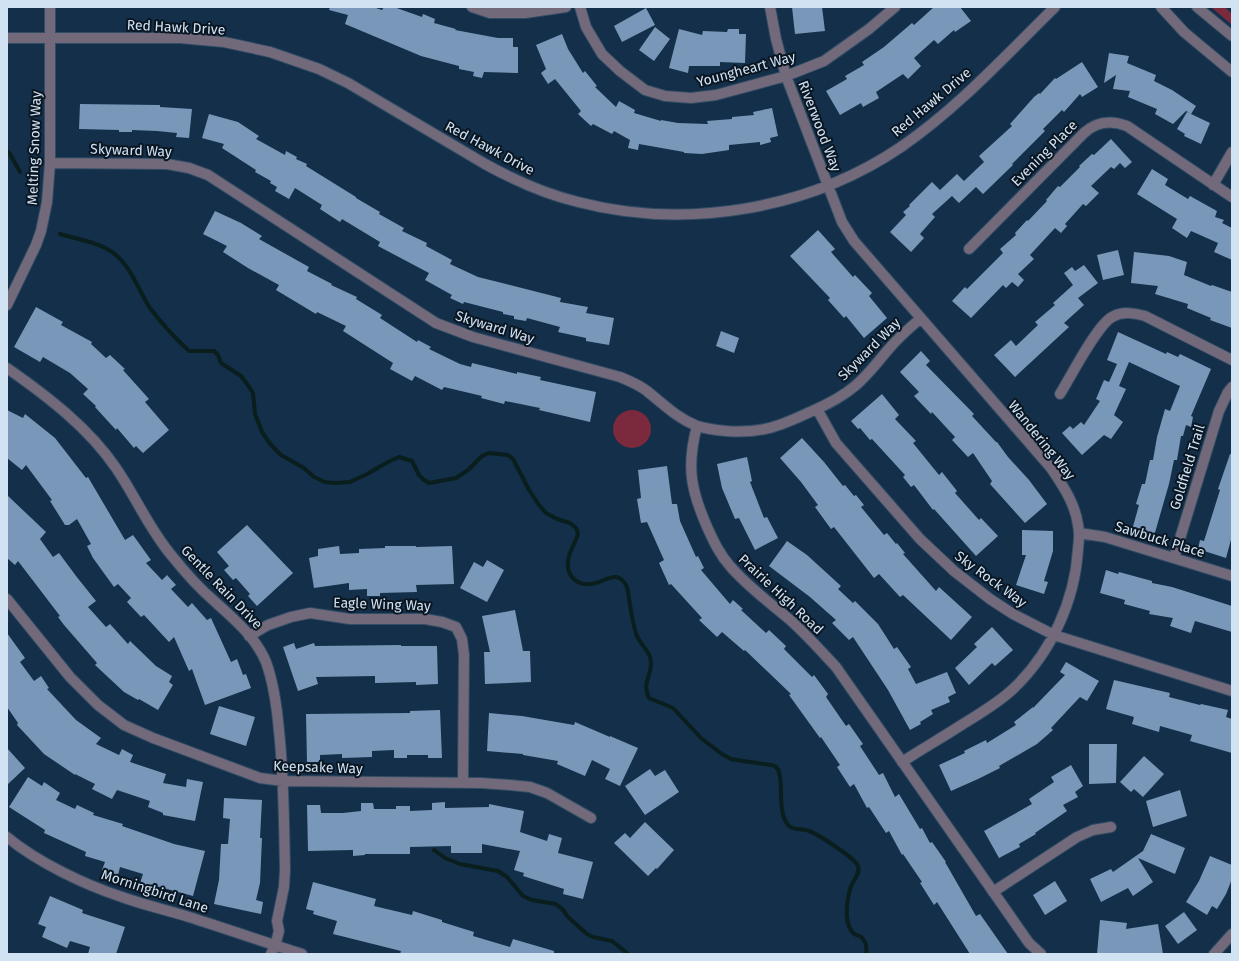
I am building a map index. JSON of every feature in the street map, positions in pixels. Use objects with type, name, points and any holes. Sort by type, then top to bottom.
[{"type":"street","name":"Melting Snow Way","points":[[7,305],[30,259],[41,231],[49,187],[50,7]]},
{"type":"street","points":[[472,7],[490,12],[526,12],[566,7]]},
{"type":"street","name":"Youngheart Way","points":[[580,7],[586,26],[602,54],[620,71],[645,90],[665,96],[691,98],[716,95],[786,76],[824,61],[869,29],[896,7]]},
{"type":"street","name":"Riverwood Way","points":[[770,7],[776,39],[786,76],[828,186]]},
{"type":"street","name":"Red Hawk Drive","points":[[7,38],[187,38],[224,42],[270,52],[319,69],[348,83],[507,176],[554,194],[578,202],[602,207],[653,214],[698,214],[748,207],[804,194],[828,186],[880,160],[937,119],[957,102],[1055,7]]},
{"type":"street","points":[[1161,7],[1184,32],[1232,72]]},
{"type":"street","points":[[1197,7],[1232,36]]},
{"type":"street","name":"Evening Place","points":[[970,249],[1084,132],[1100,123],[1116,122],[1127,126],[1232,197]]},
{"type":"street","points":[[1213,185],[1232,152]]},
{"type":"street","name":"Skyward Way","points":[[50,163],[167,164],[189,168],[208,175],[436,323],[473,337],[620,377],[639,386],[672,412],[697,426],[724,431],[740,433],[770,429],[834,401],[865,377],[898,339],[920,319]]},
{"type":"street","name":"Wandering Way","points":[[828,186],[842,222],[854,241],[920,319],[1051,468],[1064,486],[1072,503],[1078,524],[1079,534],[1077,565],[1072,585],[1054,635],[1040,658],[1027,674],[1001,698],[902,762]]},
{"type":"street","points":[[1060,394],[1100,327],[1112,317],[1122,313],[1134,313],[1145,316],[1232,360]]},
{"type":"street","name":"Gentle Rain Drive","points":[[7,368],[64,412],[94,441],[116,468],[151,528],[171,555],[254,641],[266,662],[278,712],[283,781],[285,870],[278,921],[279,931],[273,950]]},
{"type":"street","name":"Goldfield Trail","points":[[1174,558],[1219,411],[1232,387]]},
{"type":"street","name":"Sky Rock Way","points":[[817,409],[836,443],[920,539],[954,571],[990,599],[1013,614],[1054,635],[1232,691]]},
{"type":"street","name":"Prairie High Road","points":[[697,426],[692,442],[692,482],[699,510],[721,554],[744,581],[790,620],[836,668],[902,762]]},
{"type":"street","name":"Sawbuck Place","points":[[1079,534],[1105,537],[1232,576]]},
{"type":"street","name":"Keepsake Way","points":[[7,599],[70,677],[98,705],[124,725],[153,738],[260,778],[283,781],[481,783],[530,787],[547,792],[591,818]]},
{"type":"street","name":"Eagle Wing Way","points":[[249,636],[268,625],[291,617],[310,613],[350,619],[425,619],[442,622],[456,627],[462,639],[464,655],[463,783]]},
{"type":"street","points":[[902,762],[1029,943],[1041,954]]},
{"type":"street","points":[[993,892],[1077,837],[1093,830],[1111,827]]},
{"type":"street","name":"Morningbird Lane","points":[[7,837],[16,845],[63,872],[95,887],[122,897],[188,917],[273,950],[302,954]]},
{"type":"street","points":[[1214,954],[1232,934]]},
{"type":"shaded area","points":[[1211,7],[1225,7],[1232,14],[1232,25]]},
{"type":"shaded area","points":[[632,410],[642,413],[648,419],[651,429],[648,439],[642,445],[632,448],[622,445],[616,439],[613,429],[616,419],[622,413]]},
{"type":"building","points":[[330,7],[373,7],[382,10],[384,7],[394,7],[422,17],[423,14],[435,19],[434,23],[456,29],[455,30],[498,38],[513,38],[513,47],[518,47],[518,73],[484,72],[482,78],[473,76],[474,72],[459,69],[459,66],[421,56],[345,24],[348,15],[329,10]]},
{"type":"building","points":[[792,7],[822,7],[825,31],[795,34]]},
{"type":"building","points":[[934,7],[960,7],[971,21],[955,32],[954,30],[938,44],[934,40],[914,58],[921,66],[908,79],[903,74],[876,92],[879,98],[863,107],[861,103],[840,115],[826,91],[847,79],[845,76],[864,65],[862,62],[884,47],[912,23],[914,25]]},
{"type":"building","points":[[646,8],[655,25],[622,42],[614,26]]},
{"type":"building","points":[[655,27],[670,39],[654,61],[639,50]]},
{"type":"building","points":[[679,29],[702,35],[703,31],[727,32],[728,29],[739,29],[739,34],[746,34],[745,63],[720,62],[720,66],[689,66],[688,73],[669,68]]},
{"type":"building","points":[[562,34],[568,49],[583,73],[585,71],[597,86],[595,87],[616,107],[619,101],[635,110],[634,113],[661,121],[708,124],[707,121],[754,115],[753,112],[772,108],[778,136],[770,138],[771,142],[760,145],[760,142],[729,145],[729,150],[702,154],[684,153],[639,144],[638,150],[628,148],[630,140],[614,131],[612,134],[593,124],[591,126],[578,114],[581,111],[555,79],[548,84],[541,73],[546,69],[536,45]]},
{"type":"building","points":[[1109,53],[1129,56],[1127,63],[1156,75],[1154,81],[1172,90],[1196,106],[1191,114],[1210,123],[1201,144],[1184,136],[1185,134],[1177,129],[1187,112],[1190,113],[1186,111],[1173,124],[1155,114],[1157,109],[1128,97],[1130,91],[1113,89],[1116,75],[1104,83]]},
{"type":"building","points":[[1082,62],[1098,87],[1082,97],[1080,94],[1064,112],[1062,110],[1043,129],[1045,131],[983,194],[976,187],[959,203],[952,196],[932,214],[935,217],[920,234],[924,238],[911,252],[890,232],[906,215],[903,212],[932,182],[940,190],[957,174],[964,181],[984,162],[979,156],[1012,126],[1010,124],[1034,97],[1039,93],[1040,94],[1055,78],[1056,79]]},
{"type":"building","points":[[80,104],[160,105],[160,107],[192,109],[189,138],[176,137],[177,133],[157,131],[132,130],[132,132],[119,132],[119,130],[79,129]]},
{"type":"building","points":[[209,114],[238,122],[259,136],[256,139],[285,155],[286,151],[297,157],[296,159],[307,164],[306,166],[380,212],[379,214],[404,228],[402,231],[427,243],[426,246],[452,260],[450,264],[478,277],[561,298],[560,302],[588,307],[586,313],[614,318],[609,345],[586,341],[586,338],[558,332],[560,327],[527,318],[526,321],[514,319],[514,316],[503,314],[503,312],[464,302],[463,304],[450,298],[452,295],[425,280],[429,273],[378,246],[380,242],[342,219],[340,222],[320,209],[322,205],[295,188],[289,199],[275,191],[277,187],[270,183],[271,181],[255,172],[256,170],[222,148],[224,144],[202,138]]},
{"type":"building","points":[[1111,139],[1132,162],[1125,168],[1120,163],[1114,169],[1111,167],[1091,186],[1099,193],[1086,206],[1083,204],[1065,224],[1067,226],[1061,233],[1055,228],[1030,255],[1034,259],[1018,274],[1024,280],[1018,287],[1012,282],[1006,288],[1003,285],[971,318],[952,301],[965,287],[967,289],[1003,253],[1000,249],[1016,235],[1015,233],[1047,201],[1046,200],[1058,186],[1060,187],[1080,167],[1079,166],[1092,154],[1094,155]]},
{"type":"building","points":[[1152,169],[1168,179],[1165,185],[1188,199],[1190,196],[1217,211],[1215,217],[1224,220],[1222,223],[1232,228],[1232,260],[1214,252],[1218,243],[1191,231],[1187,238],[1172,228],[1177,219],[1137,194]]},
{"type":"building","points":[[215,211],[241,223],[262,236],[259,239],[309,267],[307,271],[332,284],[331,285],[357,297],[356,299],[382,315],[380,318],[417,342],[418,340],[431,347],[429,349],[460,364],[471,367],[472,363],[517,374],[517,372],[541,377],[540,380],[596,392],[590,422],[539,410],[540,408],[505,401],[504,404],[481,398],[482,396],[444,387],[442,390],[415,376],[412,381],[390,369],[393,363],[343,331],[346,326],[317,312],[316,314],[276,290],[279,285],[223,252],[227,246],[203,234]]},
{"type":"building","points":[[818,230],[835,249],[831,252],[853,277],[855,275],[872,293],[869,296],[887,318],[864,338],[846,316],[844,318],[828,300],[830,298],[790,256]]},
{"type":"building","points":[[1118,250],[1124,275],[1103,280],[1097,255]]},
{"type":"building","points":[[1134,252],[1169,256],[1187,262],[1184,275],[1211,286],[1212,285],[1232,292],[1232,328],[1210,320],[1211,318],[1187,308],[1188,304],[1155,294],[1158,286],[1131,283]]},
{"type":"building","points":[[1084,265],[1098,283],[1078,298],[1084,305],[1064,323],[1069,327],[1015,377],[994,355],[1011,340],[1016,346],[1038,325],[1035,322],[1055,305],[1053,303],[1073,285],[1064,273],[1072,267],[1075,271]]},
{"type":"building","points":[[36,307],[63,322],[61,325],[92,342],[91,344],[106,358],[110,355],[125,369],[123,370],[149,399],[145,402],[169,430],[143,453],[136,446],[134,448],[117,428],[116,430],[95,407],[96,406],[83,394],[88,389],[70,373],[43,357],[40,362],[14,347]]},
{"type":"building","points":[[721,331],[739,338],[734,353],[716,346]]},
{"type":"building","points":[[1118,332],[1166,354],[1167,352],[1178,357],[1180,354],[1211,369],[1191,416],[1193,417],[1191,427],[1186,425],[1183,436],[1181,436],[1177,460],[1174,460],[1169,484],[1154,536],[1132,530],[1139,505],[1136,504],[1142,484],[1145,484],[1150,460],[1153,460],[1157,437],[1165,409],[1170,411],[1180,386],[1129,362],[1119,386],[1126,389],[1114,415],[1123,422],[1111,439],[1104,435],[1082,455],[1062,433],[1070,426],[1073,429],[1081,422],[1084,425],[1100,401],[1096,399],[1104,380],[1109,382],[1117,364],[1107,360]]},
{"type":"building","points":[[921,351],[930,361],[926,365],[974,414],[972,416],[997,442],[1047,504],[1025,523],[990,484],[992,481],[973,453],[968,457],[952,440],[955,437],[932,412],[931,414],[914,396],[919,392],[900,372]]},
{"type":"building","points":[[882,394],[899,415],[895,419],[916,441],[913,443],[939,475],[942,472],[957,491],[955,493],[979,520],[981,518],[998,536],[976,556],[934,509],[933,510],[914,485],[911,487],[903,477],[905,475],[872,439],[870,440],[860,428],[858,429],[851,421]]},
{"type":"building","points":[[7,410],[23,418],[25,414],[55,438],[86,478],[88,477],[125,540],[133,535],[151,560],[146,563],[162,580],[167,575],[176,585],[171,589],[188,607],[192,603],[207,620],[211,618],[231,662],[237,659],[243,675],[246,674],[251,688],[205,705],[192,669],[189,671],[174,637],[169,642],[144,615],[141,617],[127,602],[131,598],[118,584],[114,587],[93,558],[87,546],[91,544],[77,519],[69,525],[65,525],[50,501],[52,500],[26,465],[22,470],[7,458]]},
{"type":"building","points":[[802,438],[843,486],[845,485],[854,496],[856,495],[864,505],[861,507],[884,535],[887,533],[896,544],[897,543],[905,553],[903,554],[936,591],[939,587],[972,617],[951,640],[903,595],[900,597],[879,574],[874,578],[834,527],[831,529],[815,507],[818,505],[801,482],[780,458]]},
{"type":"building","points":[[1230,454],[1232,454],[1232,536],[1226,558],[1198,549],[1200,540],[1204,541],[1220,490],[1218,489]]},
{"type":"building","points":[[747,457],[752,481],[750,482],[764,518],[767,517],[778,538],[755,550],[739,518],[735,519],[722,488],[717,464]]},
{"type":"building","points":[[667,466],[672,504],[677,504],[680,521],[696,557],[698,556],[704,568],[701,570],[730,604],[733,600],[743,609],[741,610],[766,633],[769,630],[786,646],[784,649],[812,677],[814,675],[828,694],[826,697],[846,726],[849,724],[863,744],[860,746],[879,775],[883,773],[895,797],[899,794],[920,829],[922,828],[930,843],[932,842],[946,862],[976,916],[980,914],[1008,954],[970,954],[937,902],[934,905],[920,883],[922,882],[903,854],[902,855],[889,831],[886,833],[869,807],[867,808],[854,784],[850,787],[837,767],[840,765],[789,695],[791,694],[745,650],[744,651],[722,632],[717,637],[699,620],[702,618],[671,584],[669,585],[659,563],[664,560],[647,522],[641,523],[637,499],[641,498],[638,470]]},
{"type":"building","points":[[7,495],[46,532],[40,539],[53,557],[59,553],[96,601],[88,607],[106,627],[110,624],[128,644],[130,641],[156,666],[172,676],[169,682],[173,685],[158,710],[124,692],[95,665],[97,663],[64,625],[58,617],[60,616],[18,561],[15,565],[7,558]]},
{"type":"building","points":[[247,525],[293,573],[257,606],[248,596],[250,594],[236,578],[233,580],[224,570],[229,566],[217,552]]},
{"type":"building","points":[[1022,530],[1053,531],[1053,551],[1044,581],[1048,582],[1044,594],[1016,585],[1026,555],[1022,555]]},
{"type":"building","points":[[787,541],[807,555],[841,586],[838,589],[853,603],[855,601],[878,624],[894,649],[897,647],[911,667],[908,669],[916,684],[947,672],[956,693],[948,697],[950,702],[931,710],[933,714],[920,722],[921,724],[910,730],[888,690],[853,637],[849,640],[832,623],[836,620],[810,597],[769,566]]},
{"type":"building","points":[[339,546],[340,554],[359,553],[359,549],[385,548],[385,546],[452,546],[454,584],[416,585],[417,592],[380,593],[380,596],[367,596],[367,589],[349,590],[349,583],[314,588],[309,558],[318,556],[318,549]]},
{"type":"building","points":[[487,560],[504,570],[487,602],[460,588],[474,562],[483,567]]},
{"type":"building","points":[[1106,570],[1152,581],[1152,583],[1172,587],[1232,606],[1232,632],[1195,621],[1191,633],[1170,626],[1173,618],[1149,614],[1150,611],[1124,604],[1125,600],[1100,593]]},
{"type":"building","points":[[515,610],[523,651],[530,651],[531,682],[485,684],[484,652],[490,652],[482,616]]},
{"type":"building","points":[[992,627],[1013,650],[995,666],[992,663],[969,685],[955,668],[977,647],[974,644]]},
{"type":"building","points":[[7,633],[25,658],[20,662],[34,681],[41,676],[49,688],[47,689],[76,720],[101,738],[96,744],[119,755],[122,749],[133,755],[130,762],[166,774],[163,783],[186,787],[187,779],[203,782],[195,821],[163,815],[163,813],[148,807],[150,801],[117,790],[112,799],[92,789],[95,784],[75,775],[44,754],[17,725],[18,723],[7,707]]},
{"type":"building","points":[[294,643],[296,649],[314,643],[315,646],[437,646],[438,684],[416,685],[416,682],[375,683],[375,676],[316,677],[318,684],[298,691],[283,647]]},
{"type":"building","points":[[1066,662],[1099,681],[1087,701],[1080,697],[1051,728],[1053,730],[1037,744],[999,766],[1000,768],[951,791],[939,765],[965,753],[964,751],[986,740],[987,743],[1016,725],[1014,722],[1033,708],[1065,675],[1060,672]]},
{"type":"building","points":[[1114,680],[1170,693],[1169,697],[1228,710],[1226,717],[1232,719],[1232,753],[1190,741],[1192,735],[1160,726],[1159,732],[1132,724],[1134,717],[1106,709]]},
{"type":"building","points":[[219,706],[255,717],[246,746],[210,734]]},
{"type":"building","points":[[440,710],[442,758],[428,758],[428,755],[407,755],[407,758],[394,758],[394,750],[372,751],[372,757],[342,758],[342,754],[320,755],[320,762],[307,762],[306,714],[410,713],[410,711]]},
{"type":"building","points":[[489,713],[522,716],[574,725],[575,722],[638,748],[620,786],[605,779],[610,769],[592,760],[585,776],[557,764],[558,761],[523,754],[487,751]]},
{"type":"building","points":[[1089,744],[1117,744],[1116,783],[1089,784]]},
{"type":"building","points":[[7,748],[25,768],[7,785]]},
{"type":"building","points":[[1144,756],[1164,774],[1143,797],[1134,789],[1131,792],[1120,782]]},
{"type":"building","points":[[1071,765],[1083,786],[1075,792],[1078,797],[1063,805],[1067,811],[1035,833],[1036,834],[1019,844],[1020,847],[999,858],[984,831],[1032,804],[1029,799],[1054,782],[1051,777]]},
{"type":"building","points":[[650,769],[655,776],[665,770],[679,792],[645,815],[625,786]]},
{"type":"building","points":[[28,777],[42,786],[44,782],[60,793],[56,800],[75,809],[77,805],[94,813],[93,815],[123,824],[122,826],[174,844],[205,851],[193,896],[140,883],[143,874],[120,867],[118,875],[102,870],[105,862],[85,856],[86,852],[44,833],[45,830],[9,807]]},
{"type":"building","points":[[1180,790],[1187,816],[1153,827],[1146,801]]},
{"type":"building","points":[[224,798],[262,800],[260,883],[256,900],[263,902],[261,914],[214,904],[219,880],[221,844],[228,844],[230,819],[223,818]]},
{"type":"building","points":[[445,802],[445,808],[489,807],[489,804],[524,811],[520,832],[547,841],[549,834],[562,838],[558,853],[593,862],[583,899],[563,894],[564,889],[523,876],[524,873],[514,870],[520,851],[482,844],[482,853],[451,853],[451,846],[410,847],[410,854],[365,854],[353,856],[353,850],[308,851],[307,805],[320,805],[321,813],[343,813],[361,811],[361,803],[373,803],[374,809],[396,809],[396,806],[410,806],[410,811],[432,810],[432,803]]},
{"type":"building","points":[[645,822],[674,850],[657,869],[656,868],[648,876],[614,843],[625,833],[630,838]]},
{"type":"building","points":[[1151,834],[1185,848],[1175,874],[1138,858],[1153,882],[1133,896],[1128,888],[1101,902],[1090,879],[1111,869],[1113,872],[1143,851]]},
{"type":"building","points":[[1210,856],[1232,865],[1232,879],[1226,894],[1217,909],[1212,906],[1207,915],[1186,902],[1199,881]]},
{"type":"building","points":[[1055,881],[1067,901],[1045,915],[1033,895]]},
{"type":"building","points":[[313,882],[376,899],[374,906],[412,915],[413,911],[442,920],[442,922],[474,932],[473,936],[510,947],[513,939],[554,951],[554,954],[400,954],[401,951],[333,934],[337,921],[313,914],[314,911],[306,909]]},
{"type":"building","points":[[50,896],[83,910],[82,913],[125,927],[116,954],[88,954],[90,947],[70,941],[67,948],[42,937],[46,927],[38,924]]},
{"type":"building","points":[[1184,912],[1197,930],[1178,944],[1165,926]]},
{"type":"building","points":[[1100,920],[1127,923],[1126,929],[1158,924],[1163,954],[1097,954]]},
{"type":"waterway","points":[[7,151],[20,172]]},
{"type":"waterway","points":[[60,234],[100,246],[119,257],[134,278],[150,308],[189,351],[214,351],[218,355],[221,363],[241,376],[253,393],[255,414],[262,432],[271,445],[281,455],[304,468],[314,477],[325,482],[350,482],[399,457],[412,461],[419,475],[429,483],[456,478],[468,470],[482,456],[489,453],[508,455],[513,459],[529,490],[546,513],[557,519],[570,523],[576,528],[578,534],[568,561],[571,576],[575,580],[584,584],[596,583],[609,578],[617,577],[624,582],[627,587],[636,633],[640,642],[649,654],[651,661],[646,685],[649,698],[673,708],[702,739],[731,759],[772,765],[776,767],[780,778],[782,812],[789,826],[814,833],[836,847],[856,863],[859,869],[850,889],[847,906],[847,918],[849,927],[853,933],[864,940],[866,954]]},
{"type":"waterway","points":[[434,850],[445,858],[460,864],[498,871],[507,877],[523,896],[532,900],[556,904],[587,934],[593,937],[612,941],[628,954]]}]
